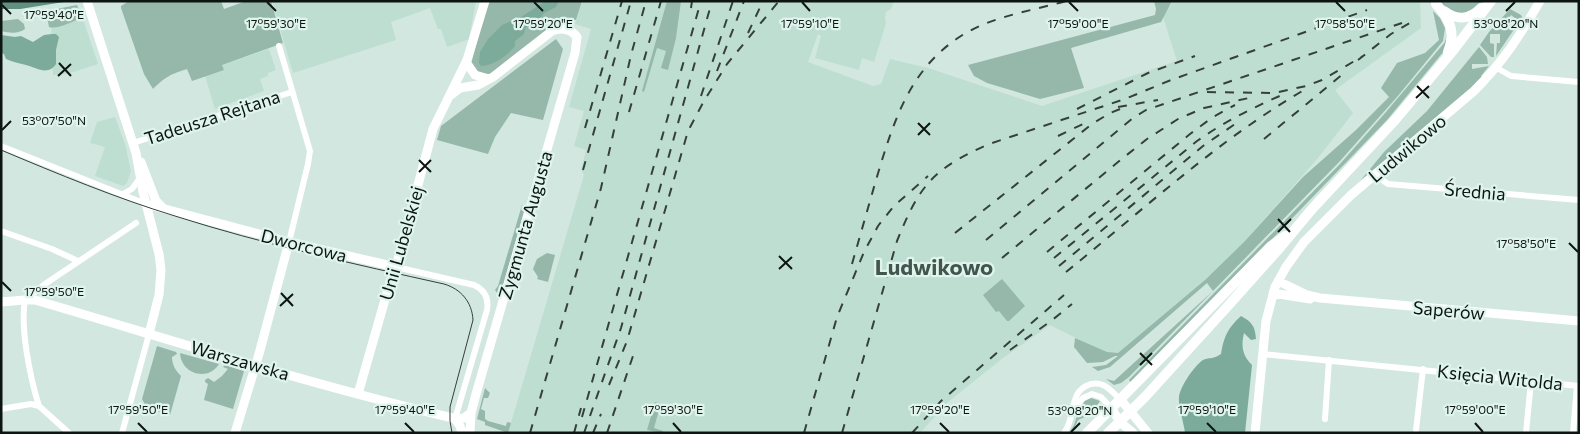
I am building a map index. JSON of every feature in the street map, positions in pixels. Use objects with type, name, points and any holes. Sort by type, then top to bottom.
[{"type":"main road","points":[[1437,5],[1452,16],[1466,18],[1474,14],[1489,1]]},
{"type":"main road","points":[[1108,433],[1144,398],[1395,120],[1442,64],[1489,1]]},
{"type":"main road","points":[[1437,5],[1451,26],[1453,35],[1450,48],[1442,64]]},
{"type":"main road","points":[[1088,433],[1271,246],[1294,230]]},
{"type":"street","name":"Unii Lubelskiej","points":[[358,394],[396,267],[433,129],[466,62],[485,1]]},
{"type":"street","name":"Ludwikowo","points":[[1255,433],[1266,321],[1278,281],[1294,254],[1351,195],[1474,91],[1497,68],[1513,46],[1540,1]]},
{"type":"street","points":[[88,4],[136,153],[161,270],[160,295],[122,433]]},
{"type":"street","name":"Zygmunta Augusta","points":[[470,433],[471,413],[575,53],[577,37],[573,32],[566,30],[557,29],[552,31],[489,78]]},
{"type":"street","points":[[235,433],[256,366],[289,242],[310,151],[279,46]]},
{"type":"street","points":[[466,62],[475,75],[489,78]]},
{"type":"street","points":[[1497,68],[1511,76],[1579,82]]},
{"type":"street","points":[[451,95],[460,88],[478,85],[489,78]]},
{"type":"street","name":"Tadeusza Rejtana","points":[[133,143],[292,92]]},
{"type":"street","name":"Dworcowa","points":[[1,146],[146,204],[289,242],[474,285],[482,290],[487,297],[487,310],[455,418]]},
{"type":"street","points":[[136,153],[156,201],[164,209]]},
{"type":"street","name":"Średnia","points":[[1375,175],[1388,184],[1579,200]]},
{"type":"street","points":[[122,194],[132,189],[140,178]]},
{"type":"street","points":[[39,406],[35,394],[23,325],[26,300],[45,284],[136,223]]},
{"type":"street","points":[[1,231],[52,249],[78,262]]},
{"type":"street","name":"Saperów","points":[[1278,281],[1307,295],[1320,298],[1579,321]]},
{"type":"street","name":"Saperów","points":[[1273,293],[1306,299],[1320,298]]},
{"type":"street","name":"Warszawska","points":[[1,302],[26,300],[43,303],[256,366],[455,418]]},
{"type":"street","name":"Księcia Witolda","points":[[1263,354],[1578,386],[1573,433]]},
{"type":"street","points":[[1324,419],[1329,360]]},
{"type":"street","name":"Księcia Witolda","points":[[1416,430],[1423,369]]},
{"type":"street","points":[[1526,433],[1531,381]]},
{"type":"street","points":[[1064,433],[1069,426],[1077,395],[1089,384],[1103,385],[1121,400],[1148,433]]},
{"type":"street","points":[[1073,412],[1083,398],[1092,394],[1101,397],[1120,422],[1133,433]]},
{"type":"street","points":[[1,409],[31,404],[39,406],[69,433]]},
{"type":"street","points":[[455,418],[464,418],[471,413]]},
{"type":"street","points":[[455,418],[462,433]]},
{"type":"shaded area","points":[[1,1],[70,1],[20,9],[1,9]]},
{"type":"shaded area","points":[[129,1],[221,1],[224,9],[246,1],[271,1],[283,43],[222,65],[224,70],[192,81],[187,69],[172,74],[153,89],[144,74],[121,8],[121,6]]},
{"type":"shaded area","points":[[272,1],[476,1],[469,39],[467,40],[447,47],[441,29],[438,29],[430,8],[391,22],[396,40],[293,73]]},
{"type":"shaded area","points":[[488,1],[582,1],[576,20],[553,19],[549,30],[491,74],[484,74],[475,69],[471,64]]},
{"type":"shaded area","points":[[556,1],[558,3],[556,7],[544,13],[537,22],[525,28],[524,34],[515,41],[515,46],[508,53],[496,62],[481,66],[479,63],[480,52],[488,39],[502,25],[521,17],[544,2]]},
{"type":"shaded area","points":[[582,1],[894,1],[891,9],[886,12],[886,23],[874,62],[862,58],[859,70],[815,58],[821,36],[818,34],[808,62],[873,86],[881,84],[890,59],[928,68],[1042,106],[1177,61],[1163,17],[1173,1],[1420,1],[1421,28],[1335,90],[1353,113],[1318,158],[1244,242],[1205,280],[1120,356],[1106,353],[1050,325],[1003,358],[948,402],[920,433],[508,433],[584,175],[581,170],[586,150],[574,146],[584,111],[569,107],[591,29],[575,24]]},
{"type":"shaded area","points":[[667,1],[681,1],[676,38],[668,70],[661,68],[666,51],[657,48],[644,92],[642,91]]},
{"type":"shaded area","points":[[1154,1],[1172,1],[1161,22],[1071,48],[1084,88],[1040,99],[987,83],[974,76],[968,65],[1155,15]]},
{"type":"shaded area","points":[[1439,1],[1482,1],[1476,9],[1467,15],[1448,12]]},
{"type":"shaded area","points":[[77,5],[82,18],[61,26],[49,27],[46,11]]},
{"type":"shaded area","points":[[1510,9],[1522,17],[1519,21],[1511,15],[1508,20],[1517,25],[1496,56],[1497,43],[1500,43],[1500,34],[1490,34],[1490,43],[1494,44],[1494,57],[1491,57],[1480,45]]},
{"type":"shaded area","points":[[80,10],[98,64],[67,74],[53,75],[51,20]]},
{"type":"shaded area","points":[[1433,11],[1440,18],[1445,28],[1443,41],[1397,97],[1340,161],[1129,377],[1121,383],[1114,385],[1106,379],[1114,381],[1213,291],[1207,283],[1110,367],[1098,371],[1092,367],[1106,365],[1118,356],[1103,362],[1087,363],[1074,347],[1075,338],[1107,352],[1118,353],[1205,280],[1244,242],[1303,177],[1356,130],[1389,97],[1381,88],[1397,63],[1425,53],[1439,40]]},
{"type":"shaded area","points":[[18,19],[24,24],[25,29],[14,33],[1,31],[1,21]]},
{"type":"shaded area","points":[[1449,27],[1444,51],[1387,120],[1132,384],[1129,380],[1340,164],[1445,42]]},
{"type":"shaded area","points":[[56,34],[59,37],[56,50],[56,64],[49,70],[42,70],[11,61],[6,59],[4,54],[1,53],[1,35],[21,36],[33,42],[44,35]]},
{"type":"shaded area","points":[[556,39],[563,49],[543,120],[511,113],[495,137],[488,154],[437,140],[441,126]]},
{"type":"shaded area","points":[[1479,47],[1487,57],[1488,64],[1472,64],[1472,69],[1489,66],[1481,76],[1483,78],[1361,180],[1384,152],[1427,111]]},
{"type":"shaded area","points":[[269,49],[276,70],[260,79],[264,91],[215,109],[205,76],[224,70],[222,65]]},
{"type":"shaded area","points":[[115,117],[125,144],[131,171],[127,183],[123,186],[95,176],[105,147],[90,143],[97,122]]},
{"type":"shaded area","points":[[522,205],[525,208],[500,297],[495,290],[498,286]]},
{"type":"shaded area","points":[[547,253],[555,255],[548,282],[537,279],[538,277],[533,269],[537,259]]},
{"type":"shaded area","points":[[1002,279],[1025,306],[1009,321],[999,311],[996,312],[983,295]]},
{"type":"shaded area","points":[[1241,316],[1252,325],[1256,339],[1251,340],[1244,333],[1243,350],[1246,358],[1252,365],[1245,433],[1185,433],[1179,401],[1182,388],[1199,363],[1221,354],[1227,333]]},
{"type":"shaded area","points":[[157,346],[177,354],[172,357],[172,360],[177,372],[181,376],[170,415],[147,408],[142,399]]},
{"type":"shaded area","points":[[180,353],[219,364],[208,373],[196,373],[185,366]]},
{"type":"shaded area","points":[[225,365],[244,371],[233,409],[204,400],[208,384],[205,380],[208,378],[214,382],[222,376],[228,369],[223,367]]},
{"type":"shaded area","points":[[485,388],[490,393],[488,398],[484,398],[481,409],[485,411],[485,419],[506,426],[507,422],[511,423],[508,433],[485,425],[485,422],[477,419]]},
{"type":"shaded area","points":[[1091,398],[1100,401],[1085,417],[1078,420],[1073,431],[1069,433],[1074,425],[1081,404]]},
{"type":"shaded area","points":[[655,402],[670,407],[668,412],[659,410],[654,428],[663,431],[662,433],[647,430]]},
{"type":"tram line","points":[[1,150],[109,194],[175,216],[275,245],[444,284],[456,289],[468,302],[473,320],[450,407],[452,433]]},
{"type":"railway","points":[[585,128],[622,1]]},
{"type":"railway","points":[[583,170],[631,1]]},
{"type":"railway","points":[[530,433],[601,188],[631,55],[646,1]]},
{"type":"railway","points":[[629,112],[661,1]]},
{"type":"railway","points":[[691,8],[692,1]]},
{"type":"railway","points":[[582,417],[701,1]]},
{"type":"railway","points":[[584,433],[621,328],[712,1]]},
{"type":"railway","points":[[701,96],[733,1]]},
{"type":"railway","points":[[717,71],[744,1]]},
{"type":"railway","points":[[748,33],[763,1]]},
{"type":"railway","points":[[609,385],[627,341],[688,131],[727,64],[779,1]]},
{"type":"railway","points":[[852,264],[889,138],[905,99],[928,64],[943,49],[973,29],[1012,15],[1066,1]]},
{"type":"railway","points":[[842,433],[897,241],[905,221],[921,192],[941,171],[989,144],[1125,99],[1171,80],[1367,10]]},
{"type":"railway","points":[[1358,60],[1391,34],[1415,20]]},
{"type":"railway","points":[[986,240],[1133,118],[1146,110],[1402,23]]},
{"type":"railway","points":[[1077,109],[1148,73],[1195,56]]},
{"type":"railway","points":[[1207,92],[1274,93],[1306,86],[1322,80],[1363,56]]},
{"type":"railway","points":[[1264,139],[1343,74]]},
{"type":"railway","points":[[1066,272],[1211,153],[1304,90]]},
{"type":"railway","points":[[1054,258],[1197,141],[1238,116],[1282,95]]},
{"type":"railway","points":[[1002,258],[1147,139],[1178,119],[1204,108],[1249,98]]},
{"type":"railway","points":[[1118,107],[1158,100]]},
{"type":"railway","points":[[1047,252],[1190,134],[1213,117],[1235,105]]},
{"type":"railway","points":[[955,233],[1092,124],[1110,113],[1125,107]]},
{"type":"railway","points":[[1058,136],[1085,123]]},
{"type":"railway","points":[[1059,266],[1203,146],[1235,124]]},
{"type":"railway","points":[[804,433],[837,317],[864,252],[878,226],[894,206],[928,176]]},
{"type":"railway","points":[[912,433],[941,401],[1064,295]]},
{"type":"railway","points":[[1010,350],[1072,304]]},
{"type":"railway","points":[[607,433],[635,350]]},
{"type":"railway","points":[[574,433],[581,408]]},
{"type":"railway","points":[[593,433],[601,414]]},
{"type":"district","name":"Ludwikowo","points":[[934,266]]}]
